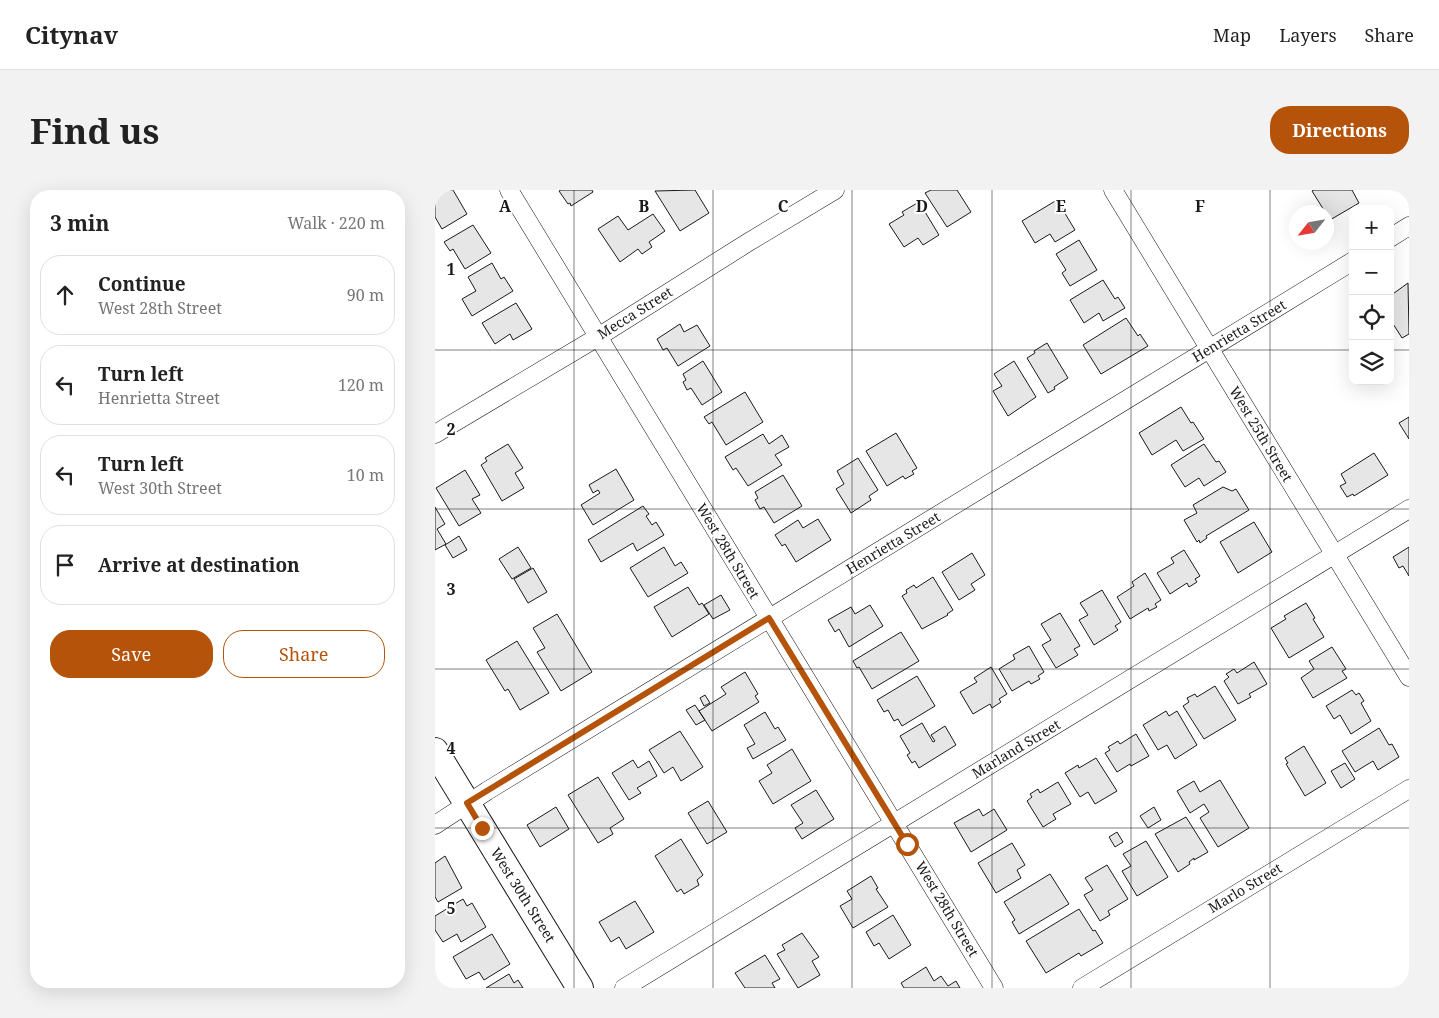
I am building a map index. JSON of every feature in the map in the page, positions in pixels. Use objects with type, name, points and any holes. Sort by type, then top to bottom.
[{"type":"street","name":"West 28th Street","points":[[509,190],[994,988]]},
{"type":"street","name":"Mecca Street","points":[[435,434],[598,337],[747,242],[835,190]]},
{"type":"street","name":"West 25th Street","points":[[1113,190],[1409,677]]},
{"type":"street","points":[[1394,235],[1409,226]]},
{"type":"street","name":"Henrietta Street","points":[[435,825],[467,803],[1349,263]]},
{"type":"street","name":"Marland Street","points":[[623,988],[1409,509]]},
{"type":"street","name":"West 30th Street","points":[[435,751],[580,988]]},
{"type":"street","name":"Marlo Street","points":[[1082,988],[1409,789]]},
{"type":"building","points":[[440,190],[453,190],[467,214],[442,229],[435,217],[435,193]]},
{"type":"building","points":[[592,190],[593,192],[571,206],[559,191]]},
{"type":"building","points":[[695,190],[709,213],[680,231],[655,191]]},
{"type":"building","points":[[931,190],[957,190],[971,212],[947,227],[925,193]]},
{"type":"building","points":[[1352,190],[1359,203],[1349,205],[1349,209],[1334,218],[1334,205],[1321,205],[1312,191]]},
{"type":"building","points":[[1057,200],[1075,230],[1055,242],[1050,234],[1035,243],[1022,221]]},
{"type":"building","points":[[919,202],[939,235],[923,245],[918,238],[904,247],[889,224],[904,215],[902,212]]},
{"type":"building","points":[[653,214],[665,231],[649,242],[652,247],[642,254],[638,249],[620,262],[598,229],[618,216],[628,230]]},
{"type":"building","points":[[473,225],[491,253],[465,269],[453,249],[450,251],[444,242]]},
{"type":"building","points":[[1079,240],[1097,270],[1070,286],[1062,273],[1066,270],[1056,254]]},
{"type":"building","points":[[492,263],[501,279],[504,277],[513,291],[472,316],[462,299],[476,291],[468,277]]},
{"type":"building","points":[[1103,280],[1115,299],[1118,297],[1125,308],[1103,321],[1099,313],[1084,323],[1070,300]]},
{"type":"building","points":[[1408,283],[1409,334],[1402,338],[1394,325],[1394,293]]},
{"type":"building","points":[[516,303],[532,329],[513,340],[510,334],[495,344],[482,323]]},
{"type":"building","points":[[1126,318],[1138,336],[1140,334],[1148,346],[1101,374],[1083,345]]},
{"type":"building","points":[[680,324],[684,332],[697,325],[710,346],[678,366],[667,348],[663,350],[657,339]]},
{"type":"building","points":[[1047,343],[1068,378],[1048,393],[1027,358]]},
{"type":"building","points":[[703,361],[722,392],[702,405],[691,388],[687,390],[683,382],[686,380],[683,374]]},
{"type":"building","points":[[1014,361],[1036,397],[1008,416],[993,391],[1002,386],[994,374]]},
{"type":"building","points":[[745,392],[763,422],[726,445],[712,422],[709,424],[704,417]]},
{"type":"building","points":[[1181,407],[1204,439],[1183,451],[1176,440],[1152,455],[1139,433]]},
{"type":"building","points":[[1409,417],[1409,439],[1399,423]]},
{"type":"building","points":[[896,433],[917,468],[912,471],[914,474],[905,479],[903,476],[887,486],[866,451]]},
{"type":"building","points":[[763,434],[769,444],[782,435],[789,447],[775,455],[782,465],[748,486],[736,468],[733,470],[725,457]]},
{"type":"building","points":[[508,444],[523,468],[515,473],[524,488],[502,501],[481,465],[487,461],[485,458]]},
{"type":"building","points":[[1204,444],[1216,462],[1219,461],[1226,472],[1204,486],[1199,478],[1185,487],[1171,465]]},
{"type":"building","points":[[1374,453],[1388,475],[1354,496],[1353,494],[1347,497],[1340,486],[1346,483],[1341,474]]},
{"type":"building","points":[[858,458],[878,490],[869,496],[871,500],[851,513],[836,489],[844,484],[837,471]]},
{"type":"building","points":[[616,469],[634,500],[593,525],[581,505],[600,493],[598,490],[593,493],[589,485]]},
{"type":"building","points":[[465,470],[480,495],[472,499],[481,513],[459,526],[436,488]]},
{"type":"building","points":[[783,475],[802,506],[774,523],[764,507],[760,509],[755,500],[758,498],[755,492]]},
{"type":"building","points":[[1223,487],[1232,491],[1236,489],[1249,510],[1206,536],[1207,538],[1200,543],[1199,540],[1197,542],[1184,520],[1197,513],[1193,505]]},
{"type":"building","points":[[643,506],[649,514],[646,516],[652,525],[656,522],[664,535],[637,551],[633,543],[601,562],[588,540]]},
{"type":"building","points":[[435,507],[445,524],[437,529],[446,544],[435,550]]},
{"type":"building","points":[[818,519],[831,540],[796,562],[785,544],[782,546],[775,535],[798,520],[803,528]]},
{"type":"building","points":[[1254,522],[1272,552],[1238,573],[1220,542]]},
{"type":"building","points":[[459,536],[467,550],[453,558],[445,545]]},
{"type":"building","points":[[518,547],[531,568],[512,579],[499,559]]},
{"type":"building","points":[[664,547],[675,566],[681,562],[688,573],[648,597],[630,568]]},
{"type":"building","points":[[1409,547],[1409,576],[1403,566],[1399,568],[1393,557]]},
{"type":"building","points":[[1184,550],[1200,576],[1195,579],[1197,582],[1189,587],[1187,583],[1170,594],[1157,573],[1174,563],[1171,558]]},
{"type":"building","points":[[972,553],[985,575],[971,584],[975,590],[959,600],[942,572]]},
{"type":"building","points":[[533,568],[547,592],[528,603],[514,579]]},
{"type":"building","points":[[1145,573],[1161,600],[1155,604],[1157,607],[1149,611],[1148,608],[1130,619],[1117,597],[1134,586],[1132,582]]},
{"type":"building","points":[[933,577],[953,610],[948,615],[922,629],[902,596],[907,593],[906,590],[914,585],[916,588]]},
{"type":"building","points":[[688,587],[699,605],[702,603],[709,614],[672,637],[654,607]]},
{"type":"building","points":[[1102,590],[1121,622],[1115,626],[1118,630],[1094,645],[1079,620],[1088,615],[1080,603]]},
{"type":"building","points":[[721,595],[730,610],[713,619],[704,605]]},
{"type":"building","points":[[1306,603],[1324,637],[1289,658],[1271,628],[1286,619],[1284,616]]},
{"type":"building","points":[[870,605],[883,626],[849,647],[839,629],[835,632],[828,620],[851,607],[855,614]]},
{"type":"building","points":[[1060,613],[1080,646],[1074,649],[1078,655],[1056,668],[1042,645],[1051,640],[1041,624]]},
{"type":"building","points":[[557,614],[592,672],[561,691],[537,652],[545,648],[533,628]]},
{"type":"building","points":[[901,632],[919,661],[872,689],[859,667],[857,668],[853,661]]},
{"type":"building","points":[[517,641],[549,693],[520,710],[508,689],[505,691],[486,660]]},
{"type":"building","points":[[1029,646],[1044,672],[1038,676],[1040,679],[1031,684],[1029,681],[1012,691],[999,669],[1015,659],[1013,655]]},
{"type":"building","points":[[1332,647],[1346,669],[1342,671],[1347,678],[1313,698],[1301,678],[1314,669],[1309,661]]},
{"type":"building","points":[[1254,662],[1267,684],[1249,694],[1251,697],[1238,704],[1224,681],[1229,677],[1226,674],[1234,669],[1237,673]]},
{"type":"building","points":[[991,667],[1007,694],[999,699],[1001,702],[992,708],[990,704],[973,714],[960,692],[977,682],[974,678]]},
{"type":"building","points":[[745,672],[758,694],[755,696],[759,702],[712,731],[699,711],[726,694],[721,687]]},
{"type":"building","points":[[917,676],[935,706],[902,726],[898,719],[894,721],[888,710],[884,712],[877,700]]},
{"type":"building","points":[[1215,686],[1236,720],[1204,739],[1183,706],[1189,702],[1187,698],[1195,694],[1197,697]]},
{"type":"building","points":[[1352,690],[1356,695],[1359,693],[1364,701],[1361,703],[1371,721],[1351,734],[1340,715],[1334,719],[1326,706]]},
{"type":"building","points":[[705,695],[710,703],[704,706],[700,698]]},
{"type":"building","points":[[695,705],[705,720],[696,725],[686,710]]},
{"type":"building","points":[[1166,711],[1169,716],[1177,711],[1197,745],[1175,759],[1167,745],[1158,750],[1143,725]]},
{"type":"building","points":[[765,712],[775,729],[778,727],[786,740],[753,759],[747,748],[755,744],[744,725]]},
{"type":"building","points":[[922,723],[933,742],[935,741],[931,735],[945,726],[956,745],[919,768],[915,761],[912,763],[907,755],[910,753],[900,736]]},
{"type":"building","points":[[1379,728],[1389,745],[1392,744],[1399,757],[1378,770],[1373,761],[1355,772],[1342,751]]},
{"type":"building","points":[[680,731],[703,767],[681,781],[673,767],[664,773],[649,750]]},
{"type":"building","points":[[1136,734],[1149,756],[1117,772],[1105,753],[1110,750],[1108,747],[1118,741],[1120,744]]},
{"type":"building","points":[[1304,746],[1326,783],[1305,796],[1286,764],[1288,763],[1285,758]]},
{"type":"building","points":[[792,749],[811,781],[773,804],[759,781],[772,773],[767,765]]},
{"type":"building","points":[[1096,758],[1117,791],[1095,804],[1088,792],[1080,797],[1065,773],[1078,765],[1079,768]]},
{"type":"building","points":[[633,760],[638,768],[649,761],[657,776],[637,788],[641,793],[629,800],[612,773]]},
{"type":"building","points":[[1345,763],[1355,779],[1341,788],[1331,771]]},
{"type":"building","points":[[598,777],[624,819],[610,828],[613,834],[598,843],[568,795]]},
{"type":"building","points":[[1220,780],[1249,828],[1218,847],[1200,818],[1209,812],[1204,804],[1190,813],[1177,791],[1194,781],[1200,792]]},
{"type":"building","points":[[1058,782],[1071,804],[1053,814],[1056,819],[1043,827],[1027,801],[1032,797],[1030,794],[1038,789],[1040,793]]},
{"type":"building","points":[[816,790],[834,819],[802,839],[795,828],[803,823],[791,805]]},
{"type":"building","points":[[708,801],[727,832],[707,844],[688,813]]},
{"type":"building","points":[[556,807],[569,829],[540,847],[527,825]]},
{"type":"building","points":[[1154,807],[1161,820],[1148,828],[1140,816]]},
{"type":"building","points":[[979,809],[983,816],[994,809],[1007,830],[971,852],[954,823]]},
{"type":"building","points":[[1186,817],[1208,852],[1194,860],[1194,858],[1189,862],[1190,864],[1178,872],[1155,834]]},
{"type":"building","points":[[1117,832],[1123,842],[1115,847],[1109,837]]},
{"type":"building","points":[[681,839],[703,875],[697,880],[699,885],[684,894],[681,889],[677,892],[655,856]]},
{"type":"building","points":[[1146,841],[1168,877],[1137,896],[1122,871],[1131,866],[1123,854]]},
{"type":"building","points":[[1012,843],[1025,865],[1017,870],[1021,878],[996,893],[978,863]]},
{"type":"building","points":[[445,856],[462,888],[438,902],[435,897],[435,863]]},
{"type":"building","points":[[1107,865],[1128,899],[1108,911],[1110,915],[1100,921],[1084,895],[1093,890],[1085,878]]},
{"type":"building","points":[[1050,874],[1069,904],[1019,934],[1012,922],[1015,920],[1004,902]]},
{"type":"building","points":[[871,876],[878,888],[876,889],[888,907],[853,928],[840,906],[852,899],[847,891]]},
{"type":"building","points":[[463,899],[467,906],[472,903],[486,927],[461,942],[457,934],[443,942],[435,930],[435,916]]},
{"type":"building","points":[[635,901],[654,932],[626,949],[619,937],[611,942],[599,922]]},
{"type":"building","points":[[1079,909],[1103,943],[1081,956],[1079,953],[1046,973],[1026,941]]},
{"type":"building","points":[[893,915],[911,945],[889,959],[879,943],[874,946],[866,932]]},
{"type":"building","points":[[802,933],[819,957],[812,961],[820,975],[798,988],[777,954],[785,950],[782,945]]},
{"type":"building","points":[[492,934],[510,964],[484,980],[479,972],[466,979],[453,957]]},
{"type":"building","points":[[765,955],[780,979],[772,983],[775,988],[745,988],[735,973]]},
{"type":"building","points":[[926,967],[934,981],[941,976],[948,986],[956,981],[960,988],[904,988],[901,983]]},
{"type":"building","points":[[509,974],[514,983],[518,980],[523,988],[486,988]]},
{"type":"route","points":[[482,828],[467,803],[769,618],[907,844]]}]
